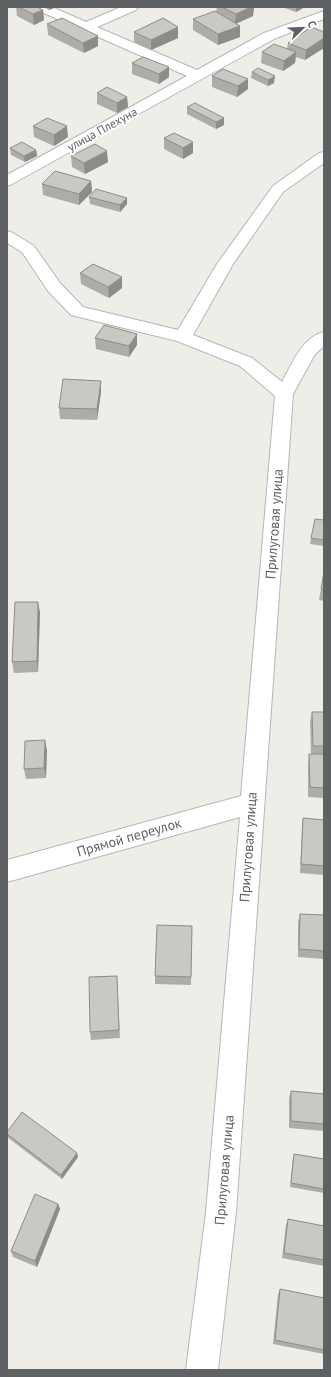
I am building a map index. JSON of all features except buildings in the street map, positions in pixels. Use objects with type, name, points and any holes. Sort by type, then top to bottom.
[{"type":"street","points":[[42,7],[196,74]]},
{"type":"street","points":[[86,27],[132,7]]},
{"type":"street","name":"улица Плехуна","points":[[7,181],[111,124],[196,74],[269,36],[324,15]]},
{"type":"street","points":[[183,337],[225,264],[278,189],[324,156]]},
{"type":"street","points":[[7,236],[28,249],[54,287],[77,311],[183,337],[246,362],[284,394]]},
{"type":"street","name":"Прилуговая улица","points":[[202,1370],[221,1212],[284,394],[308,351],[324,338]]},
{"type":"street","name":"Прямой переулок","points":[[7,871],[252,803]]}]
